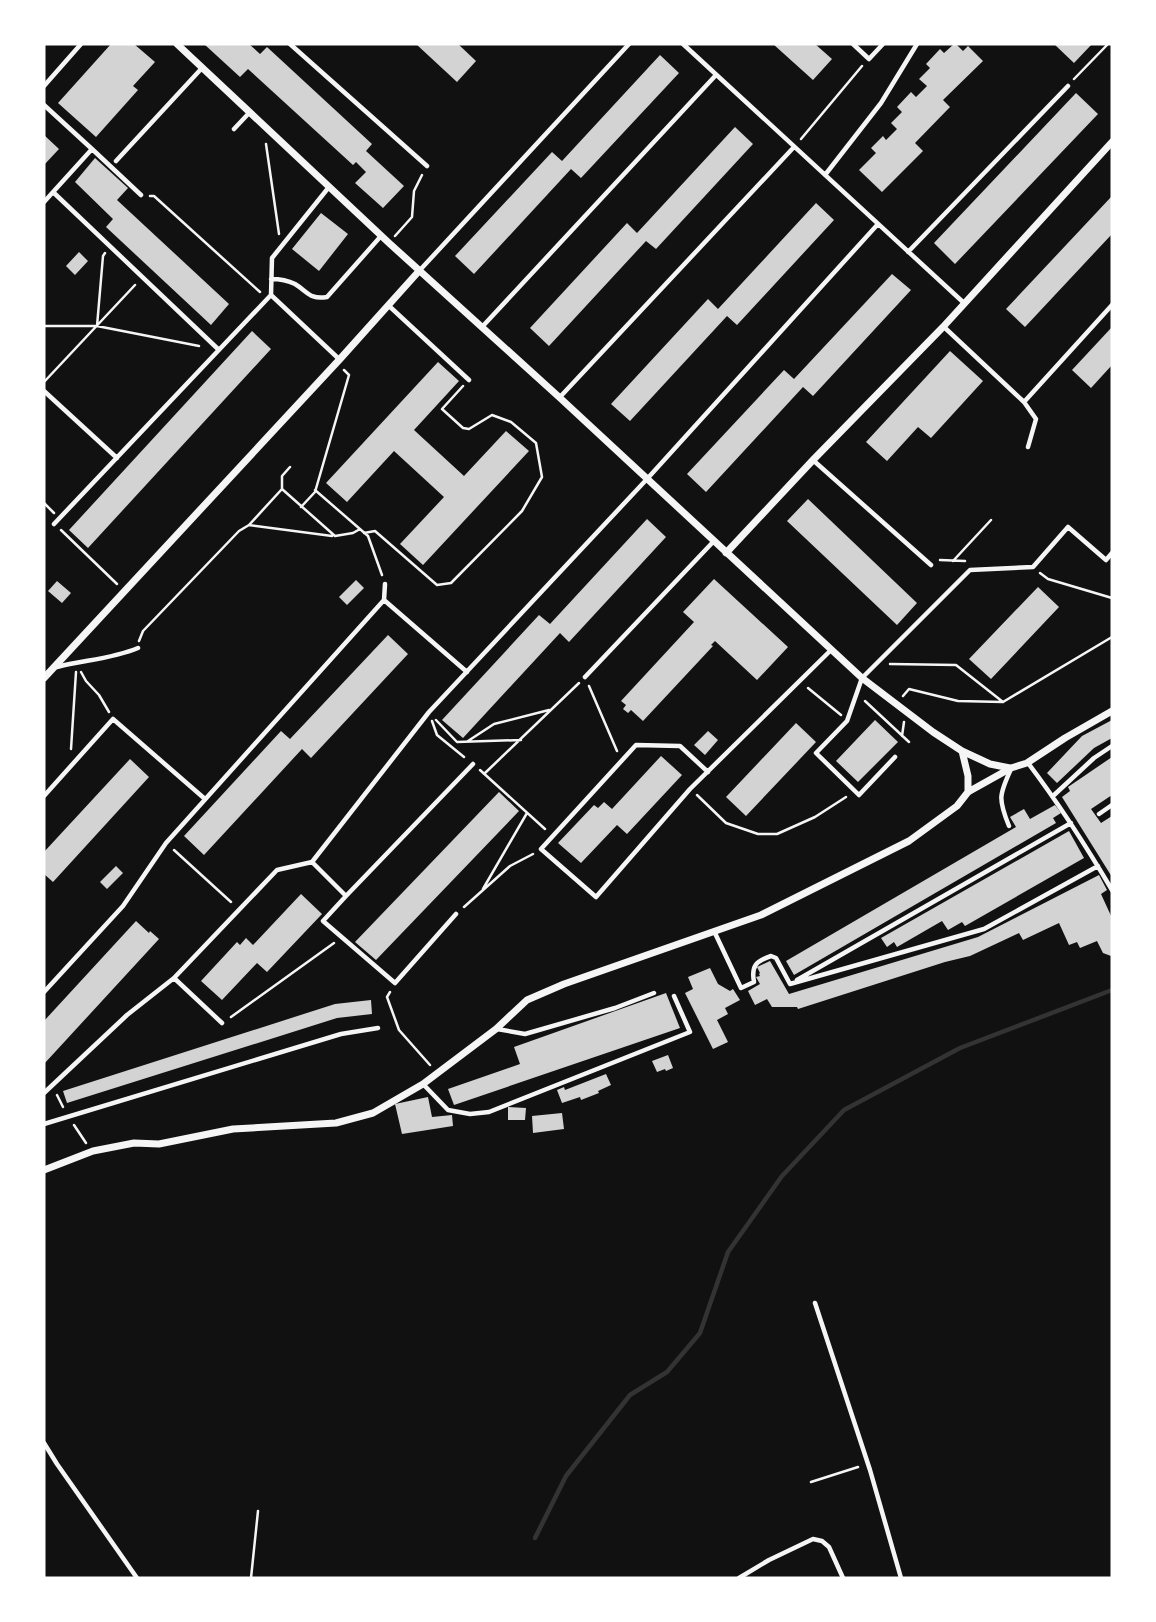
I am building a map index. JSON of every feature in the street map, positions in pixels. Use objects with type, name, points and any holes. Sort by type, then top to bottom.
[{"type":"street","points":[[181,45],[419,271],[862,678],[962,751],[990,764],[1011,768]]},
{"type":"street","points":[[726,553],[943,327],[1112,142]]},
{"type":"street","points":[[44,678],[419,271]]},
{"type":"street","points":[[44,1170],[93,1151],[134,1143],[159,1144],[233,1129],[336,1123],[373,1113],[423,1084],[496,1029],[527,1000],[564,984],[761,915],[909,841],[957,806],[968,792],[1011,768],[1027,763],[1112,711]]},
{"type":"street","points":[[962,751],[968,776],[968,792]]},
{"type":"lane","points":[[44,86],[81,44]]},
{"type":"lane","points":[[290,44],[427,166]]},
{"type":"lane","points":[[419,271],[629,44]]},
{"type":"lane","points":[[683,44],[964,303]]},
{"type":"lane","points":[[853,44],[869,58],[883,44]]},
{"type":"lane","points":[[825,175],[881,103],[917,44]]},
{"type":"lane","points":[[116,160],[202,67]]},
{"type":"lane","points":[[482,327],[716,75]]},
{"type":"lane","points":[[908,252],[1068,86]]},
{"type":"lane","points":[[44,105],[141,195]]},
{"type":"lane","points":[[234,129],[250,112]]},
{"type":"lane","points":[[559,397],[794,147]]},
{"type":"lane","points":[[44,202],[92,149]]},
{"type":"lane","points":[[54,524],[269,297],[272,258],[330,187]]},
{"type":"lane","points":[[53,192],[219,350]]},
{"type":"lane","points":[[44,1093],[127,1015],[174,978],[277,870],[312,862],[429,712],[647,479],[878,224]]},
{"type":"lane","points":[[271,279],[293,283],[310,296],[327,297],[382,236]]},
{"type":"lane","points":[[269,297],[338,361]]},
{"type":"lane","points":[[388,305],[469,380]]},
{"type":"lane","points":[[1024,402],[1112,305]]},
{"type":"lane","points":[[943,327],[1024,402],[1036,419],[1028,447]]},
{"type":"lane","points":[[44,391],[117,458]]},
{"type":"lane","points":[[813,460],[931,565]]},
{"type":"lane","points":[[895,757],[859,795],[816,753],[847,721],[862,678],[970,570],[1033,567],[1068,527],[1106,560],[1112,553]]},
{"type":"lane","points":[[584,677],[713,542]]},
{"type":"lane","points":[[44,992],[122,906],[166,843],[384,600],[385,584]]},
{"type":"lane","points":[[384,600],[467,672]]},
{"type":"lane","points":[[53,668],[122,655],[138,648]]},
{"type":"lane","points":[[708,772],[680,746],[636,745],[541,849],[596,897],[690,789],[708,772],[831,650]]},
{"type":"lane","points":[[44,796],[113,719],[205,799]]},
{"type":"lane","points":[[1053,796],[1094,758],[1112,746]]},
{"type":"lane","points":[[1027,763],[1053,796],[1112,890]]},
{"type":"lane","points":[[456,914],[395,984],[323,921],[473,764]]},
{"type":"lane","points":[[1009,826],[1001,807],[1001,791],[1011,768]]},
{"type":"lane","points":[[1099,814],[1112,806]]},
{"type":"lane","points":[[790,984],[1071,823]]},
{"type":"lane","points":[[312,862],[346,895]]},
{"type":"lane","points":[[790,984],[984,929],[1098,866]]},
{"type":"lane","points":[[714,931],[741,988],[754,982],[753,969],[756,963],[771,956],[776,958],[790,984]]},
{"type":"lane","points":[[174,978],[222,1023]]},
{"type":"lane","points":[[496,1029],[525,1034],[615,1008],[654,993]]},
{"type":"lane","points":[[423,1084],[448,1110],[470,1114],[489,1112],[690,1032],[674,996]]},
{"type":"lane","points":[[44,1124],[341,1034],[378,1028]]},
{"type":"lane","points":[[816,1303],[868,1464],[901,1578]]},
{"type":"lane","points":[[44,1443],[137,1578]]},
{"type":"lane","points":[[739,1578],[813,1539],[822,1541],[829,1547],[843,1578]]},
{"type":"path","points":[[1068,86],[1108,44]]},
{"type":"path","points":[[794,147],[869,58]]},
{"type":"path","points":[[263,124],[281,248]]},
{"type":"path","points":[[389,243],[412,217],[414,191],[427,166]]},
{"type":"path","points":[[141,195],[154,196],[269,297]]},
{"type":"path","points":[[97,326],[103,256],[110,247]]},
{"type":"path","points":[[44,382],[142,278]]},
{"type":"path","points":[[44,326],[97,326],[219,350]]},
{"type":"path","points":[[302,507],[315,489],[349,375],[338,361]]},
{"type":"path","points":[[364,533],[375,531],[437,585],[451,583],[522,511],[542,477],[536,443],[511,422],[492,415],[469,429],[463,428],[442,409],[469,380]]},
{"type":"path","points":[[138,648],[143,631],[282,489],[282,475],[290,467]]},
{"type":"path","points":[[282,489],[335,536]]},
{"type":"path","points":[[315,489],[368,536],[385,584]]},
{"type":"path","points":[[953,561],[991,520]]},
{"type":"path","points":[[54,524],[116,583]]},
{"type":"path","points":[[249,525],[335,536],[360,529]]},
{"type":"path","points":[[1033,567],[1048,579],[1112,598]]},
{"type":"path","points":[[896,703],[909,689],[958,701],[1003,702],[1112,637]]},
{"type":"path","points":[[76,662],[113,719]]},
{"type":"path","points":[[72,732],[76,662]]},
{"type":"path","points":[[876,664],[956,665],[1003,702]]},
{"type":"path","points":[[484,775],[584,677],[622,760]]},
{"type":"path","points":[[800,681],[847,721]]},
{"type":"path","points":[[857,693],[909,742]]},
{"type":"path","points":[[467,741],[494,724],[552,709]]},
{"type":"path","points":[[429,712],[457,742],[521,740]]},
{"type":"path","points":[[429,712],[437,735],[553,836]]},
{"type":"path","points":[[690,789],[726,823],[758,834],[777,834],[816,817],[855,791]]},
{"type":"path","points":[[481,891],[527,813]]},
{"type":"path","points":[[166,843],[240,911]]},
{"type":"path","points":[[456,914],[510,866],[541,849]]},
{"type":"path","points":[[222,1023],[342,937]]},
{"type":"path","points":[[395,984],[387,997],[399,1030],[437,1073]]},
{"type":"path","points":[[52,1085],[69,1118],[93,1151]]},
{"type":"path","points":[[811,1482],[868,1464]]},
{"type":"path","points":[[251,1578],[258,1511]]},
{"type":"building","points":[[111,44],[134,44],[155,62],[133,86],[138,90],[96,137],[58,103]]},
{"type":"building","points":[[204,44],[249,44],[260,54],[267,47],[372,144],[366,151],[404,186],[383,208],[355,183],[366,172],[356,162],[353,165],[248,69],[240,77]]},
{"type":"building","points":[[416,44],[458,44],[476,61],[457,82]]},
{"type":"building","points":[[773,44],[815,44],[832,59],[813,80]]},
{"type":"building","points":[[954,44],[963,51],[968,46],[983,61],[943,100],[950,107],[915,143],[923,151],[882,192],[859,170],[876,153],[871,148],[883,136],[886,140],[897,129],[891,123],[902,112],[897,107],[911,92],[916,97],[927,86],[919,79],[930,68],[926,64],[940,49],[944,53]]},
{"type":"building","points":[[1054,44],[1092,44],[1074,63]]},
{"type":"building","points":[[660,55],[679,73],[581,178],[571,169],[474,274],[455,256],[552,152],[562,161]]},
{"type":"building","points":[[1076,93],[1098,114],[955,264],[934,243]]},
{"type":"building","points":[[735,127],[753,144],[656,249],[646,241],[549,346],[530,328],[627,223],[637,233]]},
{"type":"building","points":[[44,135],[59,149],[44,165]]},
{"type":"building","points":[[95,158],[128,188],[117,200],[229,304],[211,325],[106,227],[113,219],[75,182]]},
{"type":"building","points":[[1112,196],[1112,234],[1025,327],[1006,309]]},
{"type":"building","points":[[816,203],[834,220],[737,325],[727,316],[630,421],[611,404],[708,299],[718,309]]},
{"type":"building","points":[[321,213],[348,234],[319,271],[292,249]]},
{"type":"building","points":[[79,252],[88,261],[75,275],[66,266]]},
{"type":"building","points":[[892,274],[911,290],[813,396],[803,387],[706,492],[687,474],[784,370],[794,379]]},
{"type":"building","points":[[1112,327],[1112,365],[1091,388],[1072,370]]},
{"type":"building","points":[[252,331],[271,349],[88,548],[69,530]]},
{"type":"building","points":[[950,351],[983,381],[931,438],[918,427],[887,461],[866,442]]},
{"type":"building","points":[[438,362],[459,381],[414,430],[464,476],[506,431],[529,451],[423,565],[400,544],[444,497],[394,451],[347,502],[326,483]]},
{"type":"building","points":[[808,499],[917,603],[897,625],[787,521]]},
{"type":"building","points":[[647,519],[666,537],[569,642],[560,633],[463,738],[442,720],[539,615],[550,624]]},
{"type":"building","points":[[714,579],[788,647],[757,680],[715,641],[643,721],[631,710],[628,713],[623,709],[626,705],[621,701],[694,622],[683,612]]},
{"type":"building","points":[[356,580],[364,588],[347,605],[339,597]]},
{"type":"building","points":[[57,581],[71,593],[62,603],[48,591]]},
{"type":"building","points":[[1038,587],[1059,607],[991,679],[969,659]]},
{"type":"building","points":[[388,635],[408,654],[311,758],[302,749],[204,855],[184,836],[281,731],[290,739]]},
{"type":"building","points":[[875,720],[898,742],[858,782],[836,761]]},
{"type":"building","points":[[1112,720],[1112,738],[1094,748],[1057,783],[1047,773],[1082,736]]},
{"type":"building","points":[[796,723],[816,742],[746,816],[726,797]]},
{"type":"building","points":[[708,731],[718,740],[705,755],[694,745]]},
{"type":"building","points":[[661,756],[682,775],[627,834],[617,825],[581,863],[558,843],[594,805],[598,808],[604,802],[612,809]]},
{"type":"building","points":[[1112,757],[1112,795],[1091,809],[1101,823],[1112,816],[1112,877],[1062,797],[1070,791],[1068,787]]},
{"type":"building","points":[[130,759],[149,777],[53,882],[44,874],[44,852]]},
{"type":"building","points":[[499,792],[519,811],[376,960],[355,942]]},
{"type":"building","points":[[1055,805],[1061,813],[1053,818],[1056,823],[794,975],[786,961],[1016,827],[1010,817],[1024,809],[1030,819]]},
{"type":"building","points":[[1069,831],[1084,858],[965,926],[962,922],[948,930],[942,921],[897,947],[894,942],[887,947],[881,938]]},
{"type":"building","points":[[116,866],[123,873],[107,889],[100,882]]},
{"type":"building","points":[[1099,875],[1107,890],[1101,894],[1112,918],[1111,956],[1103,953],[1097,941],[1080,948],[1077,942],[1069,945],[1059,923],[1023,940],[1019,933],[970,956],[798,1009],[772,1007],[767,999],[755,1005],[748,991],[760,984],[756,977],[760,976],[757,967],[770,961],[789,994],[978,937]]},
{"type":"building","points":[[301,894],[322,914],[267,972],[257,963],[222,1000],[201,981],[237,942],[240,945],[246,938],[253,945]]},
{"type":"building","points":[[136,921],[159,939],[44,1064],[44,1021]]},
{"type":"building","points":[[710,968],[718,984],[730,991],[733,989],[740,1000],[725,1008],[728,1014],[717,1020],[728,1042],[713,1049],[685,993],[693,989],[688,977]]},
{"type":"building","points":[[666,993],[680,1028],[454,1105],[448,1089],[520,1064],[514,1047]]},
{"type":"building","points":[[371,1000],[372,1014],[337,1018],[67,1103],[63,1091],[335,1004]]},
{"type":"building","points":[[668,1055],[673,1068],[657,1072],[652,1061]]},
{"type":"building","points":[[606,1074],[611,1085],[598,1091],[599,1093],[562,1103],[557,1090],[564,1087],[565,1090]]},
{"type":"building","points":[[428,1097],[432,1117],[452,1115],[453,1126],[402,1134],[395,1104]]},
{"type":"building","points":[[508,1107],[526,1108],[525,1120],[508,1120]]},
{"type":"building","points":[[562,1113],[564,1129],[533,1133],[532,1116]]},
{"type":"waterway","points":[[535,1538],[566,1476],[630,1395],[667,1372],[700,1333],[728,1252],[782,1176],[844,1110],[960,1048],[1112,990]]}]
